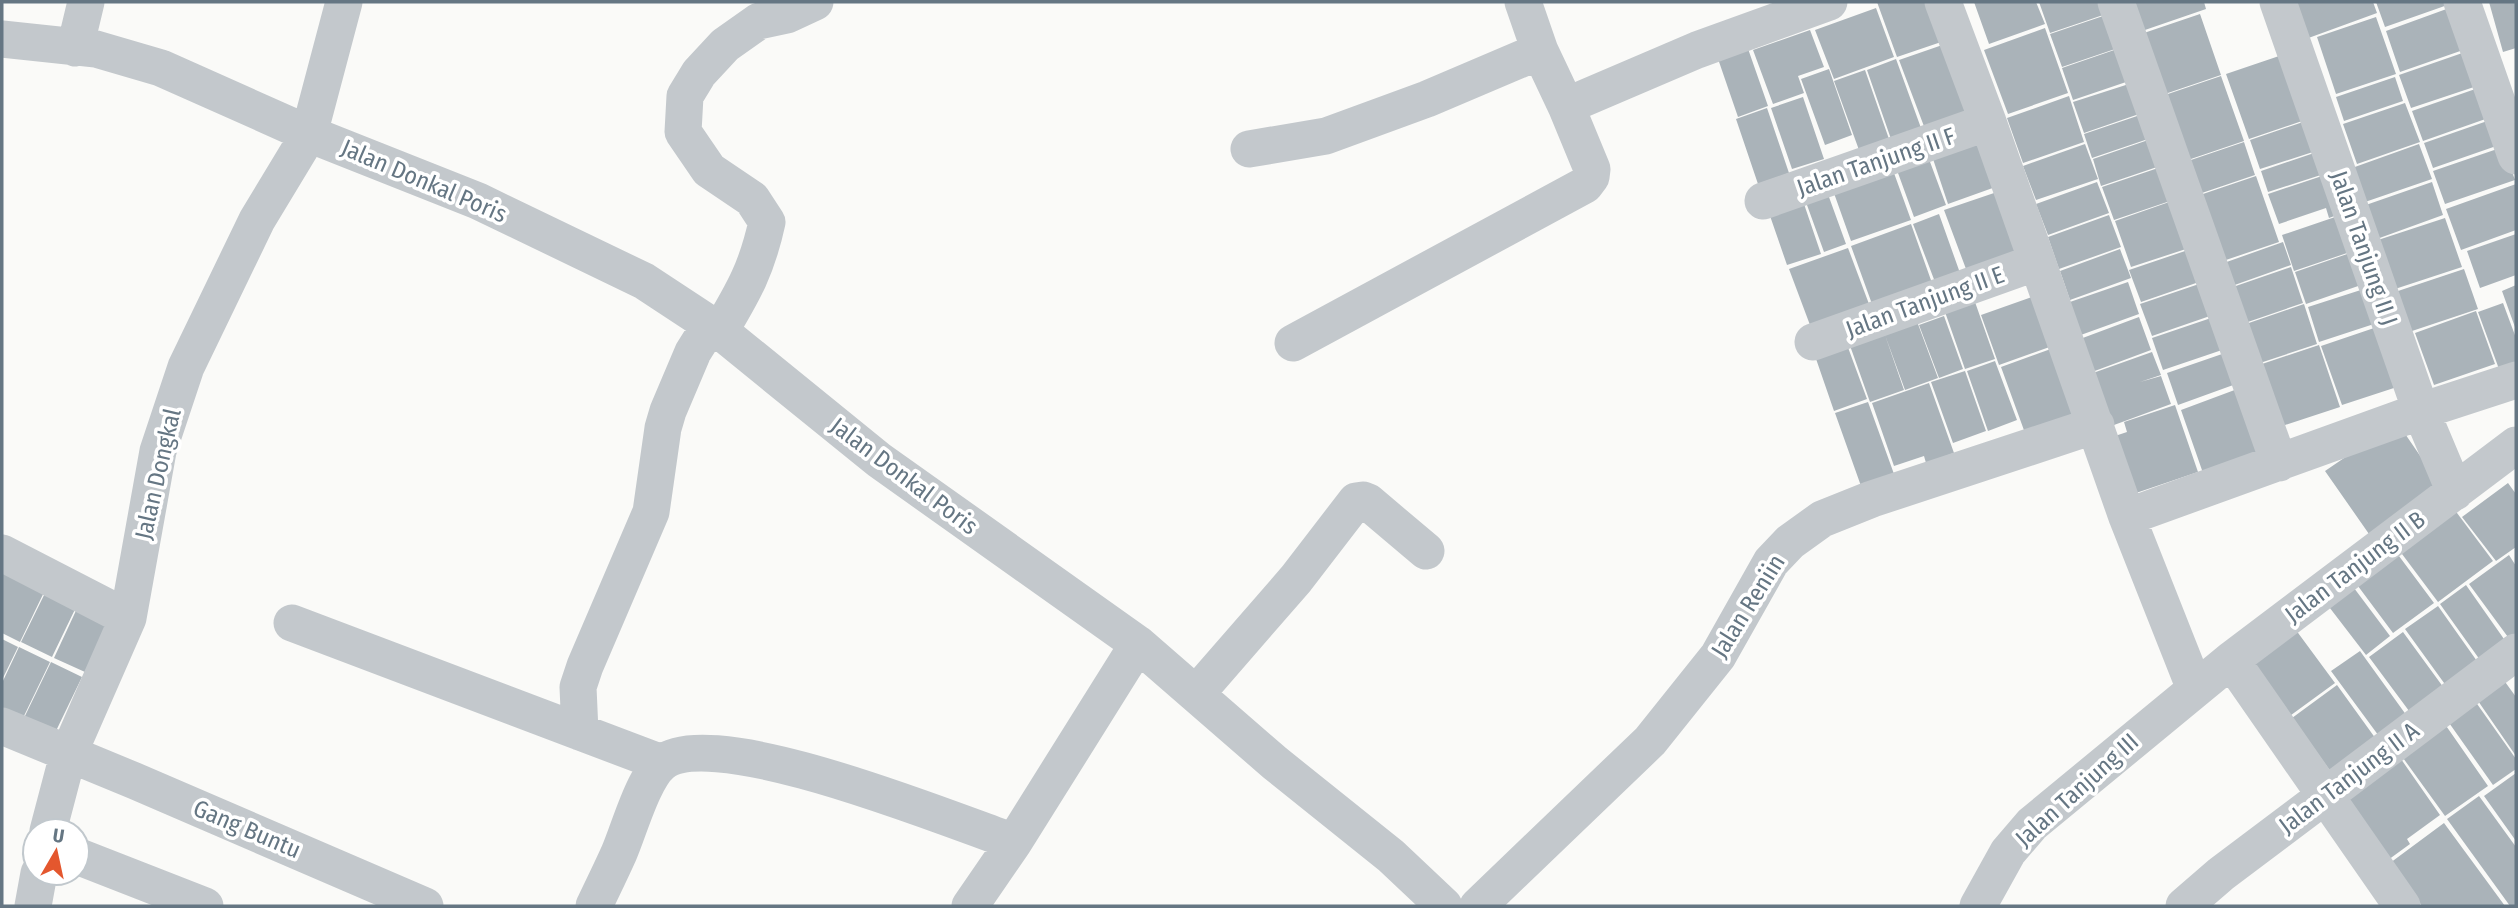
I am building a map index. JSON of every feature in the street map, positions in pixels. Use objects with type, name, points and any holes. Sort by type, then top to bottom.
[{"type":"street","points":[[75,48],[86,2]]},
{"type":"street","name":"Jalan Dongkal","points":[[52,817],[68,755],[128,618],[158,451],[186,367],[257,220],[309,134],[344,2]]},
{"type":"street","points":[[580,732],[578,687],[651,512],[668,411],[693,352],[746,287],[759,257],[767,222],[752,199],[709,170],[683,132],[685,96],[699,73],[725,45],[759,21],[787,15],[815,2]]},
{"type":"street","points":[[1293,343],[1585,185],[1591,177],[1592,169],[1540,51],[1523,2]]},
{"type":"street","points":[[1566,106],[1697,50],[1829,2]]},
{"type":"street","points":[[1943,2],[2127,517],[2195,689]]},
{"type":"street","points":[[2116,2],[2279,463]]},
{"type":"street","name":"Jalan Tanjung II J","points":[[2278,2],[2421,411],[2455,492]]},
{"type":"street","points":[[2462,2],[2515,148]]},
{"type":"street","name":"Jalan Donkal Poris","points":[[2,39],[96,50],[161,68],[309,134],[478,201],[644,281],[715,328],[878,460],[1138,644],[1275,763],[1391,856],[1444,906]]},
{"type":"street","points":[[1249,149],[1326,136],[1427,99],[1540,51]]},
{"type":"street","name":"Jalan Tanjung II F","points":[[1763,201],[1988,122]]},
{"type":"street","name":"Jalan Tanjung II E","points":[[1813,342],[2037,262]]},
{"type":"street","points":[[2127,517],[2421,411],[2516,380]]},
{"type":"street","name":"Jalan Reniin","points":[[1478,906],[1650,741],[1718,656],[1771,562],[1790,542],[1822,519],[1872,499],[2096,425]]},
{"type":"street","name":"Jalan Tanjung II B","points":[[2195,689],[2516,445]]},
{"type":"street","points":[[1196,694],[1296,579],[1356,500],[1368,502],[1426,551]]},
{"type":"street","points":[[2,553],[128,618]]},
{"type":"street","points":[[292,623],[662,763]]},
{"type":"street","points":[[970,906],[1014,842],[1138,644]]},
{"type":"street","name":"Jalan Tanjung II A","points":[[2185,906],[2221,874],[2516,652]]},
{"type":"street","points":[[2231,660],[2402,906]]},
{"type":"street","name":"Jalan Tanjung III","points":[[1978,906],[2008,852],[2032,824],[2195,689]]},
{"type":"street","name":"Gang Buntu","points":[[2,726],[425,906]]},
{"type":"street","points":[[594,906],[650,776],[662,763],[680,756],[703,753],[734,756],[813,773],[874,791],[1014,842]]},
{"type":"street","points":[[91,861],[205,906]]},
{"type":"street","points":[[33,906],[36,887]]},
{"type":"building","points":[[1877,2],[1937,2],[1950,39],[1897,57]]},
{"type":"building","points":[[1974,2],[2036,2],[2045,24],[1989,44]]},
{"type":"building","points":[[2039,2],[2105,2],[2109,13],[2050,33]]},
{"type":"building","points":[[2131,2],[2204,2],[2206,9],[2142,31]]},
{"type":"building","points":[[2291,2],[2373,2],[2377,13],[2303,40]]},
{"type":"building","points":[[2376,2],[2456,2],[2385,27]]},
{"type":"building","points":[[2489,2],[2516,2],[2516,48],[2503,52]]},
{"type":"building","points":[[2452,7],[2466,49],[2400,72],[2386,31]]},
{"type":"building","points":[[1876,8],[1894,57],[1834,79],[1815,30]]},
{"type":"building","points":[[2109,14],[2121,47],[2062,67],[2050,34]]},
{"type":"building","points":[[2200,14],[2221,75],[2162,95],[2141,34]]},
{"type":"building","points":[[2376,17],[2396,74],[2336,94],[2317,37]]},
{"type":"building","points":[[2045,28],[2068,93],[2008,114],[1984,50]]},
{"type":"building","points":[[1810,30],[1824,67],[1798,76],[1804,93],[1773,104],[1753,50]]},
{"type":"building","points":[[1951,42],[1977,110],[1925,129],[1899,60]]},
{"type":"building","points":[[1746,43],[1768,106],[1738,117],[1716,53]]},
{"type":"building","points":[[2120,48],[2132,80],[2073,100],[2062,68]]},
{"type":"building","points":[[2471,50],[2483,84],[2411,108],[2399,75]]},
{"type":"building","points":[[2285,54],[2308,119],[2249,139],[2226,74]]},
{"type":"building","points":[[1896,59],[1921,128],[1891,139],[1867,70]]},
{"type":"building","points":[[1829,69],[1852,135],[1825,145],[1801,79]]},
{"type":"building","points":[[1865,70],[1889,139],[1859,150],[1834,81]]},
{"type":"building","points":[[2221,76],[2244,141],[2185,161],[2162,96]]},
{"type":"building","points":[[2395,77],[2403,101],[2344,121],[2336,97]]},
{"type":"building","points":[[2132,83],[2142,113],[2084,133],[2073,102]]},
{"type":"building","points":[[2484,86],[2494,116],[2423,141],[2412,111]]},
{"type":"building","points":[[2069,96],[2084,142],[2023,163],[2007,118]]},
{"type":"building","points":[[1803,97],[1824,159],[1792,169],[1771,108]]},
{"type":"building","points":[[2405,103],[2420,142],[2357,164],[2343,124]]},
{"type":"building","points":[[1767,108],[1789,173],[1758,184],[1736,119]]},
{"type":"building","points":[[2143,114],[2151,138],[2092,158],[2084,134]]},
{"type":"building","points":[[2493,119],[2502,144],[2433,168],[2424,143]]},
{"type":"building","points":[[2309,120],[2319,150],[2260,169],[2250,140]]},
{"type":"building","points":[[1984,138],[2001,185],[1948,204],[1932,156]]},
{"type":"building","points":[[2151,139],[2160,166],[2101,186],[2093,159]]},
{"type":"building","points":[[2244,142],[2255,175],[2196,195],[2185,162]]},
{"type":"building","points":[[2085,144],[2098,179],[2036,200],[2023,166]]},
{"type":"building","points":[[2419,144],[2432,179],[2365,202],[2352,168]]},
{"type":"building","points":[[2503,147],[2515,180],[2445,204],[2433,171]]},
{"type":"building","points":[[1926,151],[1946,205],[1914,217],[1894,162]]},
{"type":"building","points":[[2320,151],[2327,173],[2268,192],[2261,171]]},
{"type":"building","points":[[1890,162],[1911,220],[1851,241],[1830,182]]},
{"type":"building","points":[[2161,167],[2173,200],[2114,220],[2102,187]]},
{"type":"building","points":[[2331,173],[2345,212],[2329,218],[2326,208],[2279,224],[2268,194]]},
{"type":"building","points":[[2256,176],[2279,242],[2220,262],[2197,196]]},
{"type":"building","points":[[2097,182],[2109,213],[2048,235],[2036,204]]},
{"type":"building","points":[[2432,182],[2443,215],[2374,240],[2363,206]]},
{"type":"building","points":[[2516,184],[2516,230],[2461,250],[2446,209]]},
{"type":"building","points":[[1825,186],[1846,244],[1824,252],[1803,194]]},
{"type":"building","points":[[1997,192],[2022,259],[1969,277],[1944,210]]},
{"type":"building","points":[[1803,201],[1821,254],[1787,265],[1769,213]]},
{"type":"building","points":[[2172,201],[2189,248],[2131,267],[2115,221]]},
{"type":"building","points":[[1939,214],[1960,273],[1935,282],[1913,224]]},
{"type":"building","points":[[2109,215],[2121,247],[2059,269],[2048,237]]},
{"type":"building","points":[[2341,215],[2353,251],[2294,271],[2282,235]]},
{"type":"building","points":[[2445,218],[2462,267],[2395,289],[2378,240]]},
{"type":"building","points":[[1911,224],[1932,283],[1872,304],[1851,246]]},
{"type":"building","points":[[2516,234],[2516,275],[2480,288],[2467,251]]},
{"type":"building","points":[[2283,242],[2291,265],[2229,287],[2221,264]]},
{"type":"building","points":[[1848,248],[1872,312],[1813,333],[1789,269]]},
{"type":"building","points":[[2120,249],[2131,278],[2070,300],[2060,271]]},
{"type":"building","points":[[2188,250],[2199,282],[2141,302],[2129,270]]},
{"type":"building","points":[[2353,252],[2364,284],[2306,304],[2295,272]]},
{"type":"building","points":[[2291,267],[2303,303],[2242,324],[2230,288]]},
{"type":"building","points":[[2464,269],[2478,309],[2403,334],[2389,294]]},
{"type":"building","points":[[2128,282],[2139,314],[2078,336],[2067,303]]},
{"type":"building","points":[[2199,284],[2210,316],[2152,336],[2140,304]]},
{"type":"building","points":[[2516,285],[2516,330],[2502,291]]},
{"type":"building","points":[[2367,288],[2377,323],[2319,342],[2308,307]]},
{"type":"building","points":[[2040,294],[2058,344],[1999,365],[1981,315]]},
{"type":"building","points":[[1975,302],[1995,359],[1965,369],[1945,312]]},
{"type":"building","points":[[2503,303],[2516,338],[2516,363],[2499,369],[2478,312]]},
{"type":"building","points":[[2304,304],[2317,344],[2257,364],[2243,325]]},
{"type":"building","points":[[2476,311],[2495,364],[2434,385],[2415,333]]},
{"type":"building","points":[[1915,316],[1938,378],[1905,390],[1885,335],[1904,390],[1870,402],[1848,340]]},
{"type":"building","points":[[1944,316],[1963,369],[1939,378],[1919,325]]},
{"type":"building","points":[[2139,317],[2151,350],[2092,372],[2080,339]]},
{"type":"building","points":[[2211,318],[2222,350],[2163,370],[2152,338]]},
{"type":"building","points":[[2380,326],[2400,386],[2342,405],[2321,346]]},
{"type":"building","points":[[1846,342],[1867,399],[1834,411],[1814,353]]},
{"type":"building","points":[[2319,345],[2340,407],[2279,427],[2259,365]]},
{"type":"building","points":[[2059,346],[2083,413],[2025,433],[2001,367]]},
{"type":"building","points":[[2152,352],[2161,375],[2140,382],[2161,376],[2171,404],[2114,425],[2093,373]]},
{"type":"building","points":[[2225,353],[2236,384],[2178,405],[2167,373]]},
{"type":"building","points":[[1995,361],[2017,420],[1988,431],[1967,371]]},
{"type":"building","points":[[1965,371],[1986,431],[1953,443],[1931,382]]},
{"type":"building","points":[[1929,383],[1954,453],[1926,463],[1924,456],[1894,466],[1872,403]]},
{"type":"building","points":[[2240,388],[2262,452],[2203,473],[2181,410]]},
{"type":"building","points":[[1868,402],[1894,474],[1861,486],[1835,413]]},
{"type":"building","points":[[2175,405],[2198,472],[2136,493],[2115,436],[2127,432],[2124,422]]},
{"type":"building","points":[[2397,422],[2440,485],[2369,534],[2325,471]]},
{"type":"building","points":[[2508,483],[2516,494],[2516,547],[2496,561],[2462,517]]},
{"type":"building","points":[[2451,505],[2493,561],[2438,602],[2396,546]]},
{"type":"building","points":[[2393,548],[2434,603],[2393,633],[2352,578]]},
{"type":"building","points":[[2509,555],[2516,566],[2516,648],[2469,584]]},
{"type":"building","points":[[2,564],[47,586],[20,642],[2,633]]},
{"type":"building","points":[[2348,580],[2390,636],[2366,655],[2323,599]]},
{"type":"building","points":[[2466,585],[2511,649],[2485,667],[2440,604]]},
{"type":"building","points":[[48,587],[79,601],[52,657],[21,642]]},
{"type":"building","points":[[80,602],[111,617],[85,672],[54,658]]},
{"type":"building","points":[[2438,606],[2484,671],[2452,694],[2405,629]]},
{"type":"building","points":[[2290,622],[2335,683],[2287,718],[2242,656]]},
{"type":"building","points":[[2403,632],[2449,695],[2415,719],[2369,657]]},
{"type":"building","points":[[2,639],[18,647],[2,680]]},
{"type":"building","points":[[19,647],[50,662],[23,718],[2,708],[2,683]]},
{"type":"building","points":[[2360,651],[2412,723],[2384,743],[2331,671]]},
{"type":"building","points":[[51,662],[82,677],[55,733],[24,718]]},
{"type":"building","points":[[2503,679],[2516,697],[2516,756],[2476,698]]},
{"type":"building","points":[[2337,685],[2381,746],[2336,779],[2292,718]]},
{"type":"building","points":[[2475,701],[2516,759],[2516,769],[2493,785],[2447,720]]},
{"type":"building","points":[[2442,720],[2488,786],[2445,816],[2398,751]]},
{"type":"building","points":[[2394,749],[2440,815],[2407,839],[2410,844],[2388,860],[2338,789]]},
{"type":"building","points":[[2516,773],[2516,841],[2484,796]]},
{"type":"building","points":[[2479,796],[2516,847],[2516,906],[2510,906],[2447,819]]},
{"type":"building","points":[[2444,823],[2505,906],[2422,906],[2390,863]]}]
